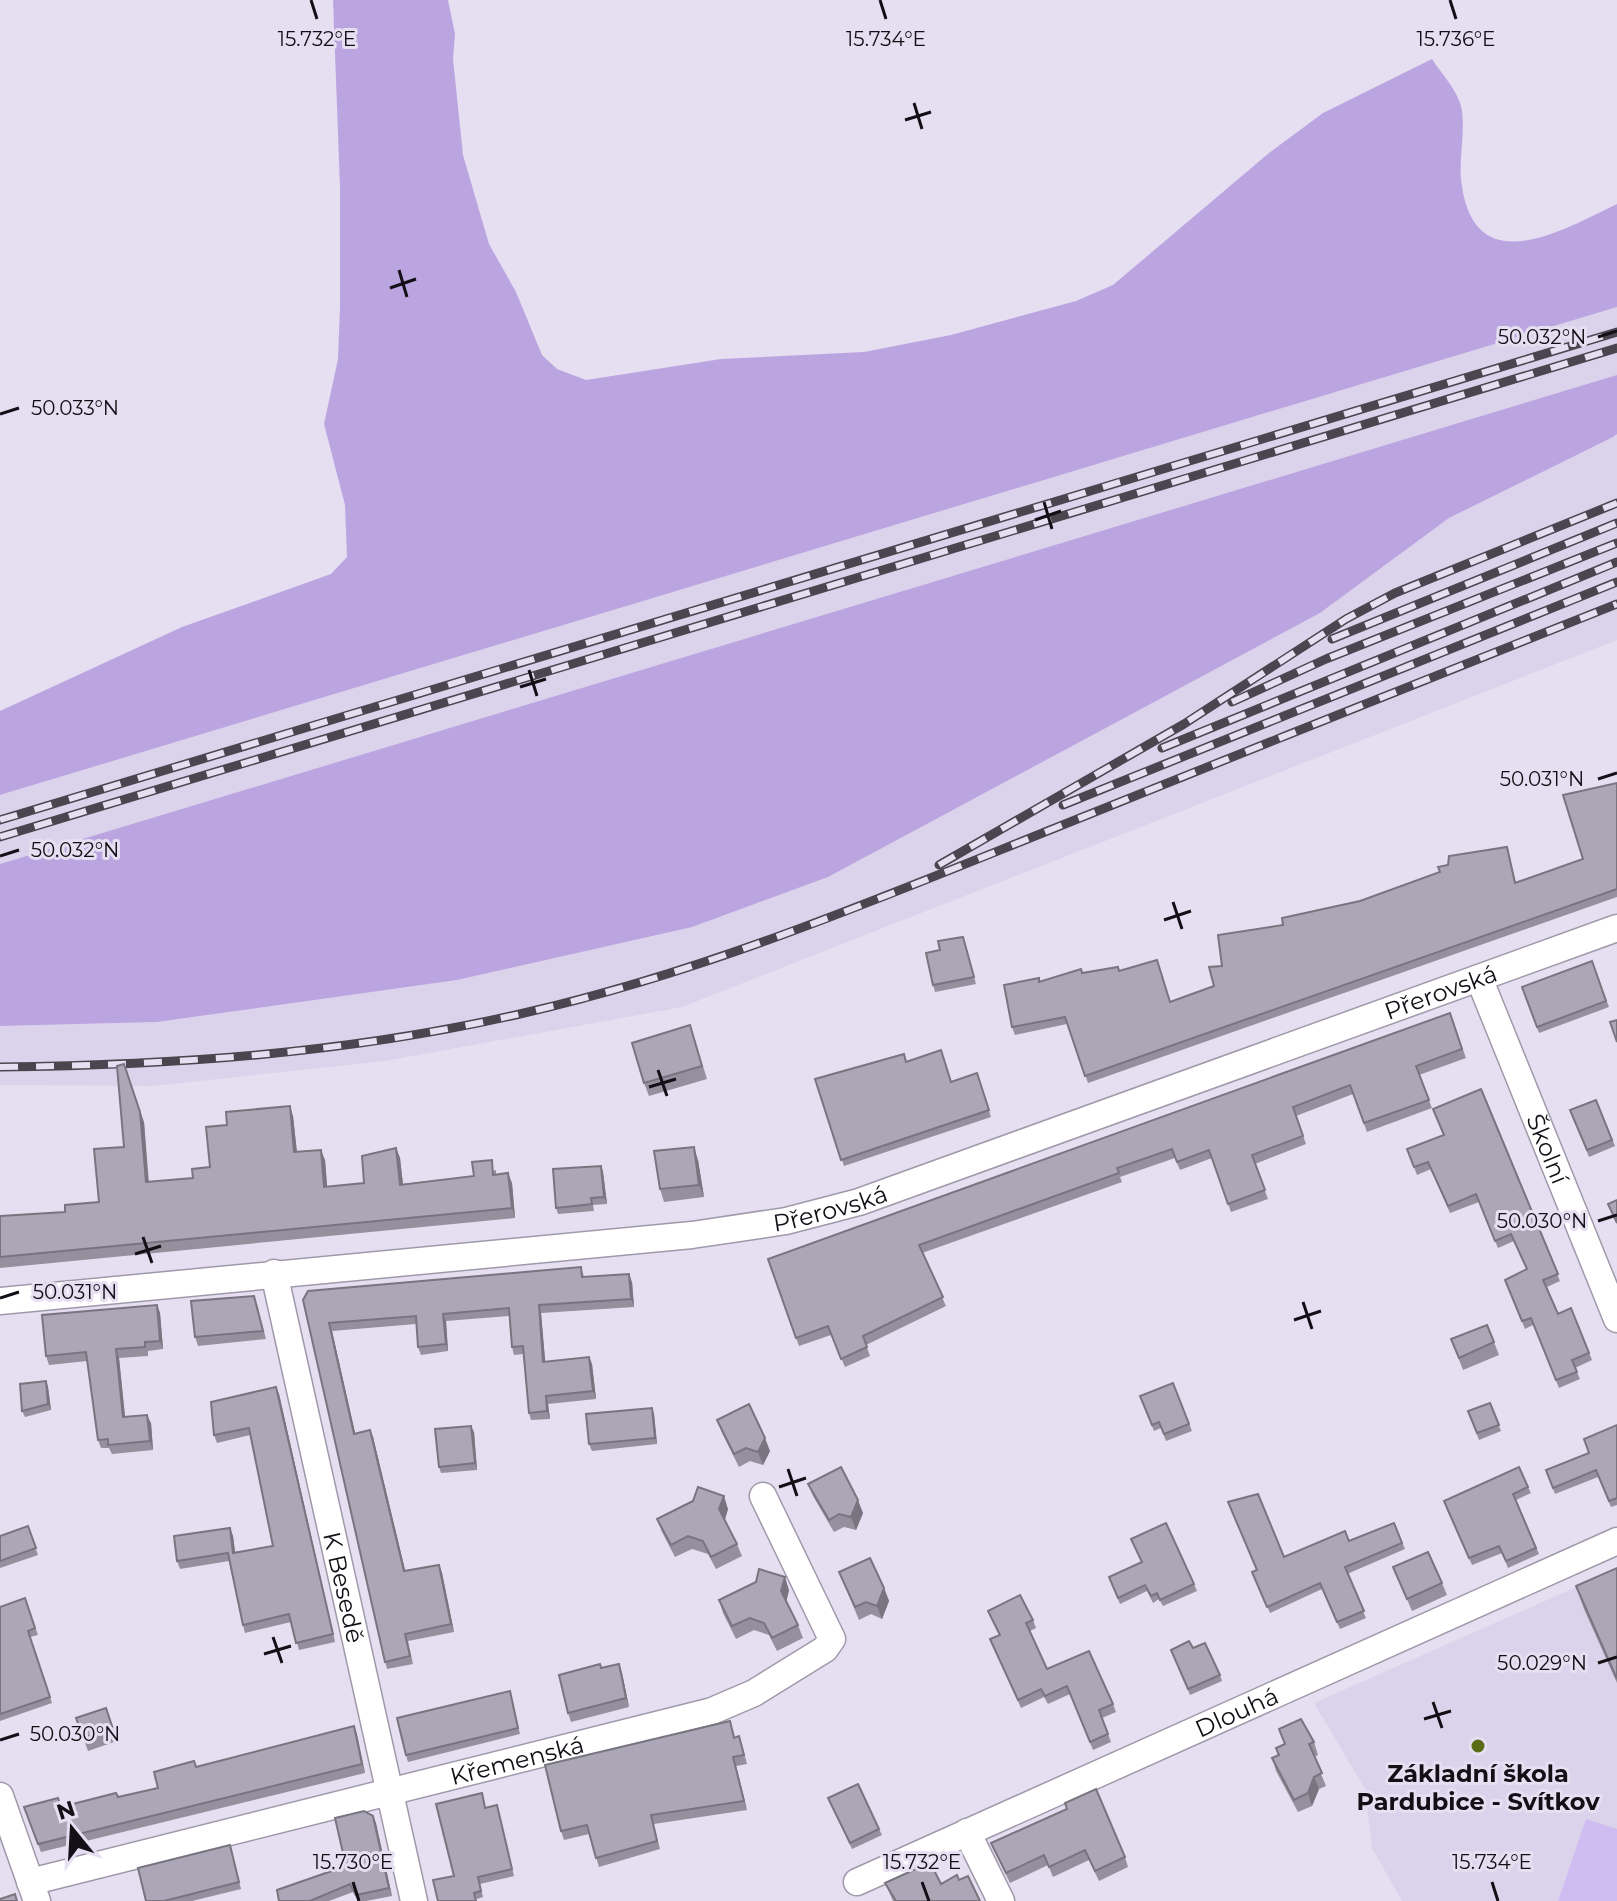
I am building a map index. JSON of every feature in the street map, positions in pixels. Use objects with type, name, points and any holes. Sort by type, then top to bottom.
[{"type":"street","name":"Přerovská","points":[[0,1301],[692,1235],[747,1229],[818,1214],[908,1186],[1617,928]]},
{"type":"street","name":"Školní","points":[[1479,978],[1617,1319]]},
{"type":"street","name":"K Besedě","points":[[274,1273],[414,1901]]},
{"type":"street","name":"Křemenská","points":[[33,1891],[391,1791],[712,1711],[754,1693],[825,1649],[832,1639],[831,1631],[763,1496]]},
{"type":"street","name":"Dlouhá","points":[[857,1882],[1617,1541]]},
{"type":"street","points":[[0,1796],[33,1891]]},
{"type":"street","points":[[967,1832],[1001,1901]]},
{"type":"shaded area","points":[[333,0],[448,0],[455,34],[453,59],[463,155],[489,244],[516,292],[542,355],[557,369],[586,380],[721,359],[864,352],[951,335],[1076,301],[1113,285],[1269,153],[1323,113],[1432,59],[1461,106],[1461,179],[1469,211],[1482,231],[1500,240],[1522,241],[1546,236],[1617,204],[1617,307],[0,795],[0,711],[182,627],[331,574],[347,557],[345,505],[324,424],[338,359],[340,308],[340,187]]},
{"type":"shaded area","points":[[1617,307],[1617,375],[0,864],[0,795]]},
{"type":"shaded area","points":[[1617,375],[1617,434],[1613,437],[1449,518],[1320,613],[828,877],[692,927],[457,980],[157,1022],[0,1026],[0,864]]},
{"type":"shaded area","points":[[1617,434],[1617,640],[682,1007],[385,1061],[153,1086],[0,1085],[0,1026],[157,1022],[457,980],[1320,613],[1449,518]]},
{"type":"shaded area","name":"Základní škola Pardubice - Svítkov","points":[[1617,1569],[1617,1901],[1402,1901],[1372,1848],[1365,1789],[1314,1703]]},
{"type":"shaded area","points":[[1586,1819],[1617,1829],[1617,1901],[1558,1901]]},
{"type":"building","points":[[1617,783],[1617,889],[1085,1076],[1065,1017],[1012,1027],[1004,985],[1039,978],[1039,982],[1081,969],[1082,973],[1118,967],[1119,971],[1157,960],[1170,1002],[1214,986],[1209,967],[1222,966],[1218,935],[1283,925],[1282,918],[1360,901],[1440,872],[1438,867],[1448,865],[1449,856],[1507,847],[1515,883],[1583,859],[1563,795]]},
{"type":"building","points":[[963,937],[974,977],[933,985],[926,953],[940,950],[938,941]]},
{"type":"building","points":[[1592,961],[1606,1001],[1537,1027],[1522,987]]},
{"type":"building","points":[[1450,1013],[1462,1049],[1416,1066],[1429,1100],[1364,1123],[1350,1085],[1293,1107],[1303,1136],[1252,1155],[1265,1190],[1228,1204],[1209,1150],[1177,1162],[1172,1149],[1117,1168],[1119,1173],[919,1245],[943,1297],[863,1336],[867,1347],[841,1359],[828,1326],[796,1338],[768,1259]]},
{"type":"building","points":[[1617,1020],[1617,1042],[1610,1022]]},
{"type":"building","points":[[690,1025],[702,1066],[644,1083],[632,1043]]},
{"type":"building","points":[[941,1050],[951,1082],[977,1073],[989,1110],[841,1160],[815,1079],[904,1054],[906,1062]]},
{"type":"building","points":[[124,1064],[140,1112],[146,1182],[193,1178],[192,1169],[210,1167],[206,1127],[227,1125],[226,1112],[290,1106],[294,1152],[321,1150],[324,1187],[364,1183],[362,1156],[396,1148],[400,1185],[474,1176],[472,1162],[492,1160],[493,1175],[508,1173],[512,1208],[0,1257],[0,1216],[65,1212],[65,1205],[99,1202],[94,1149],[124,1147],[117,1066]]},
{"type":"building","points":[[1481,1089],[1558,1274],[1543,1280],[1558,1314],[1571,1308],[1589,1353],[1572,1360],[1577,1372],[1556,1380],[1531,1318],[1522,1321],[1505,1280],[1527,1269],[1511,1234],[1495,1241],[1476,1194],[1448,1206],[1428,1162],[1414,1167],[1407,1149],[1444,1135],[1433,1109]]},
{"type":"building","points":[[1596,1100],[1612,1140],[1587,1150],[1570,1110]]},
{"type":"building","points":[[694,1147],[699,1185],[660,1189],[654,1151]]},
{"type":"building","points":[[601,1166],[604,1197],[591,1198],[592,1204],[556,1208],[553,1169]]},
{"type":"building","points":[[1617,1200],[1617,1223],[1608,1204]]},
{"type":"building","points":[[581,1267],[582,1277],[629,1274],[631,1299],[539,1305],[543,1362],[589,1357],[593,1391],[546,1396],[547,1411],[529,1413],[523,1346],[512,1347],[509,1308],[443,1314],[446,1344],[418,1347],[416,1316],[329,1323],[354,1434],[370,1430],[404,1571],[439,1565],[451,1624],[405,1634],[410,1656],[385,1662],[303,1300],[308,1291]]},
{"type":"building","points":[[254,1296],[263,1331],[195,1337],[191,1301]]},
{"type":"building","points":[[157,1305],[160,1341],[145,1342],[145,1347],[116,1349],[123,1417],[147,1415],[150,1441],[108,1445],[108,1439],[98,1440],[86,1352],[46,1356],[42,1315]]},
{"type":"building","points":[[1487,1325],[1494,1342],[1459,1358],[1451,1339]]},
{"type":"building","points":[[46,1381],[48,1404],[22,1411],[20,1384]]},
{"type":"building","points":[[1173,1383],[1189,1424],[1164,1434],[1159,1422],[1152,1425],[1140,1396]]},
{"type":"building","points":[[276,1387],[333,1634],[296,1643],[289,1614],[243,1625],[228,1553],[177,1561],[174,1536],[230,1528],[233,1553],[273,1546],[249,1428],[214,1435],[211,1402]]},
{"type":"building","points":[[1490,1403],[1499,1425],[1477,1433],[1468,1411]]},
{"type":"building","points":[[749,1404],[765,1438],[758,1452],[746,1448],[734,1454],[717,1420]]},
{"type":"building","points":[[652,1408],[655,1438],[589,1444],[586,1414]]},
{"type":"building","points":[[1617,1425],[1617,1498],[1609,1501],[1596,1470],[1553,1488],[1546,1470],[1589,1453],[1584,1439]]},
{"type":"building","points":[[471,1426],[475,1463],[439,1467],[435,1429]]},
{"type":"building","points":[[841,1467],[858,1500],[851,1517],[839,1514],[829,1520],[808,1484]]},
{"type":"building","points":[[1519,1467],[1528,1487],[1513,1494],[1536,1548],[1506,1561],[1499,1546],[1469,1558],[1444,1501]]},
{"type":"building","points":[[698,1487],[724,1496],[719,1509],[737,1544],[711,1557],[703,1541],[688,1536],[671,1545],[657,1519],[693,1501]]},
{"type":"building","points":[[1258,1494],[1284,1557],[1345,1531],[1349,1541],[1394,1523],[1402,1543],[1345,1567],[1364,1611],[1337,1622],[1320,1583],[1267,1607],[1252,1572],[1257,1570],[1228,1502]]},
{"type":"building","points":[[1166,1523],[1194,1584],[1160,1600],[1157,1593],[1151,1596],[1145,1585],[1118,1598],[1109,1577],[1142,1562],[1131,1539]]},
{"type":"building","points":[[28,1526],[36,1548],[0,1561],[0,1536]]},
{"type":"building","points":[[1428,1552],[1442,1583],[1407,1599],[1393,1567]]},
{"type":"building","points":[[870,1558],[884,1588],[877,1606],[866,1602],[855,1607],[839,1572]]},
{"type":"building","points":[[1617,1568],[1617,1679],[1576,1586]]},
{"type":"building","points":[[759,1569],[785,1577],[781,1591],[798,1625],[772,1638],[764,1623],[750,1618],[732,1626],[719,1600],[756,1582]]},
{"type":"building","points":[[1020,1595],[1033,1620],[1026,1623],[1047,1669],[1089,1651],[1113,1704],[1099,1710],[1108,1734],[1090,1742],[1067,1686],[1045,1696],[1041,1689],[1018,1700],[990,1639],[1000,1635],[988,1611]]},
{"type":"building","points":[[25,1598],[35,1628],[28,1631],[50,1697],[0,1714],[0,1607]]},
{"type":"building","points":[[1189,1641],[1193,1648],[1205,1643],[1220,1675],[1188,1689],[1171,1650]]},
{"type":"building","points":[[600,1664],[601,1668],[619,1664],[626,1698],[568,1713],[559,1675]]},
{"type":"building","points":[[510,1691],[518,1728],[406,1755],[397,1718]]},
{"type":"building","points":[[106,1708],[113,1729],[83,1738],[76,1718]]},
{"type":"building","points":[[1301,1719],[1314,1742],[1309,1744],[1322,1773],[1314,1777],[1308,1793],[1294,1800],[1272,1758],[1279,1755],[1276,1748],[1285,1744],[1279,1729]]},
{"type":"building","points":[[730,1721],[734,1738],[739,1736],[744,1755],[733,1757],[744,1801],[651,1815],[657,1841],[596,1858],[587,1825],[561,1831],[545,1765]]},
{"type":"building","points":[[354,1726],[362,1764],[38,1844],[24,1807],[58,1798],[61,1807],[116,1793],[118,1797],[158,1788],[154,1772],[194,1761],[196,1767]]},
{"type":"building","points":[[858,1784],[879,1829],[850,1843],[828,1798]]},
{"type":"building","points":[[1096,1789],[1125,1857],[1095,1871],[1085,1850],[1049,1867],[1044,1855],[1006,1873],[991,1843],[1067,1809],[1065,1803]]},
{"type":"building","points":[[482,1793],[485,1808],[497,1805],[512,1869],[478,1877],[481,1891],[474,1893],[476,1901],[438,1901],[433,1880],[454,1876],[436,1804]]},
{"type":"building","points":[[364,1811],[373,1816],[389,1888],[356,1895],[350,1884],[310,1901],[279,1901],[277,1890],[346,1866],[335,1818]]},
{"type":"building","points":[[230,1845],[239,1882],[164,1901],[146,1901],[138,1868]]},
{"type":"building","points":[[922,1866],[924,1870],[932,1866],[941,1884],[957,1875],[959,1880],[968,1876],[980,1901],[896,1901],[885,1883]]},
{"type":"building","points":[[15,1894],[17,1901],[0,1901],[0,1899]]},
{"type":"railway","points":[[0,820],[1617,332]]},
{"type":"railway","points":[[0,837],[1617,348]]},
{"type":"railway","points":[[939,865],[1184,724],[1346,619],[1395,593],[1617,503]]},
{"type":"railway","points":[[1332,639],[1617,523]]},
{"type":"railway","points":[[1232,702],[1326,659],[1617,543]]},
{"type":"railway","points":[[1162,748],[1617,562]]},
{"type":"railway","points":[[1063,805],[1617,582]]},
{"type":"railway","points":[[0,1067],[198,1060],[329,1047],[459,1027],[592,996],[727,954],[859,906],[1617,604]]},
{"type":"place","name":"Základní škola Pardubice - Svítkov","points":[[1478,1746]]}]
